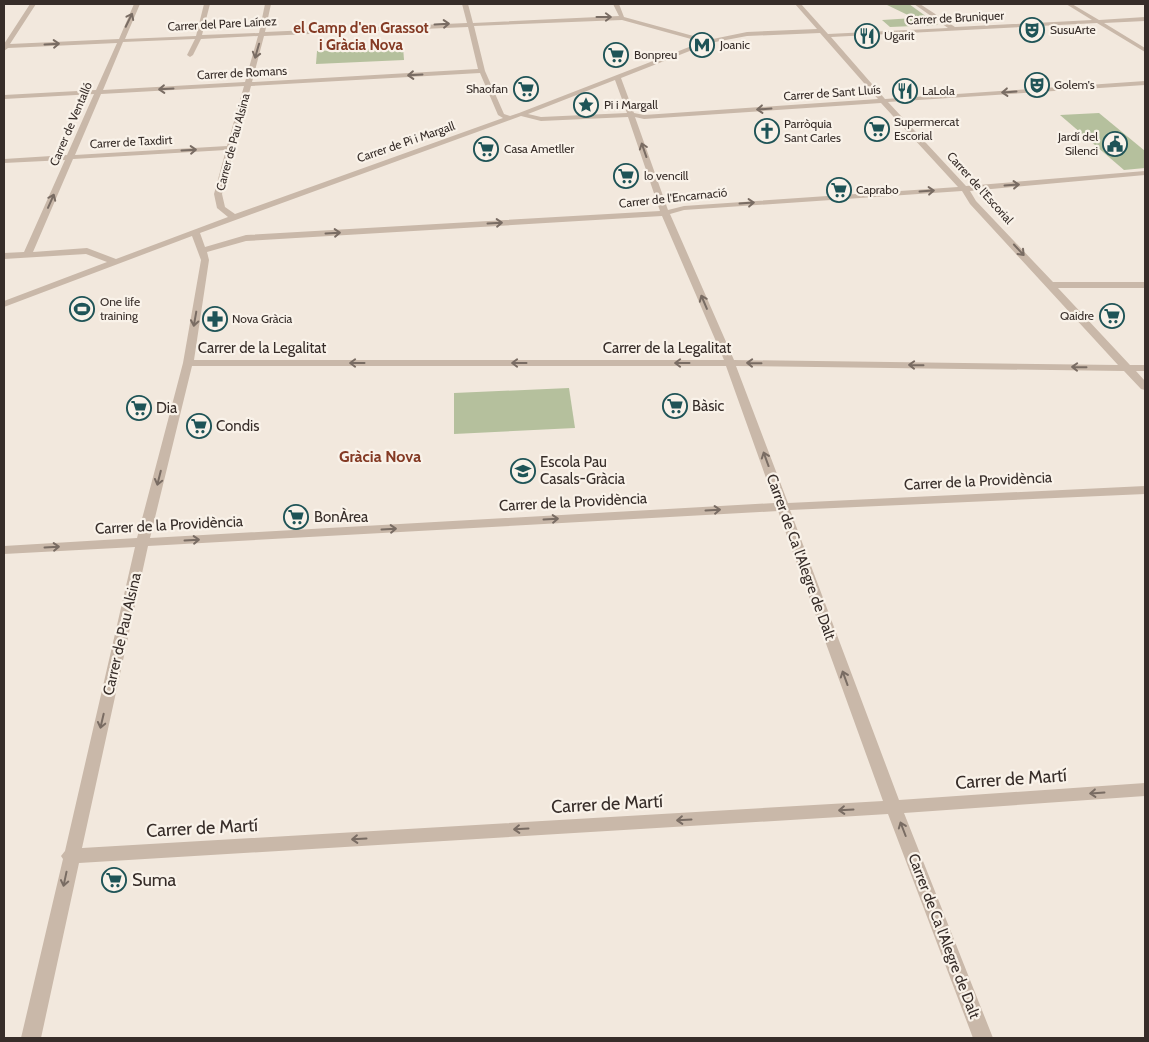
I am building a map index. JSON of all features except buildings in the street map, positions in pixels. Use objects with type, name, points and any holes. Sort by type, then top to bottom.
[{"type":"street","points":[[5,47],[33,4]]},
{"type":"street","name":"Carrer de Ventalló","points":[[27,255],[137,4]]},
{"type":"street","points":[[190,56],[198,36],[206,4]]},
{"type":"street","name":"Carrer de Pau Alsina","points":[[234,217],[221,208],[218,194],[262,33],[268,4]]},
{"type":"street","points":[[465,4],[482,71],[502,115],[511,118]]},
{"type":"street","points":[[616,4],[622,18]]},
{"type":"street","name":"Carrer de l'Escorial","points":[[798,4],[883,102],[1145,387]]},
{"type":"street","points":[[917,4],[954,29]]},
{"type":"street","points":[[1069,4],[1145,50]]},
{"type":"street","name":"Carrer del Pare Laínez","points":[[5,47],[470,23],[622,18],[708,42]]},
{"type":"street","name":"Carrer de Bruniquer","points":[[823,33],[954,29],[1145,19]]},
{"type":"street","name":"Carrer de Pi i Margall","points":[[4,304],[195,231],[511,118],[708,42],[748,34],[823,33]]},
{"type":"street","name":"Carrer de Romans","points":[[4,97],[482,71]]},
{"type":"street","name":"Carrer de Ca l'Alegre de Dalt","points":[[618,78],[664,213],[730,363],[894,807],[983,1038]]},
{"type":"street","name":"Carrer de Sant Lluís","points":[[521,114],[541,119],[622,115],[644,116],[883,102],[1145,83]]},
{"type":"street","name":"Carrer de Taxdirt","points":[[4,161],[230,148]]},
{"type":"street","name":"Carrer de l'Encarnació","points":[[203,250],[246,238],[664,213],[684,208],[1145,173]]},
{"type":"street","name":"Carrer de Pau Alsina","points":[[31,1038],[70,856],[143,540],[188,363],[204,272],[203,250],[195,231]]},
{"type":"street","points":[[4,256],[87,251],[116,262]]},
{"type":"street","points":[[1052,285],[1145,285]]},
{"type":"street","name":"Carrer de la Legalitat","points":[[188,363],[730,363],[1145,368]]},
{"type":"street","name":"Carrer de la Providència","points":[[4,550],[143,540],[190,540],[783,507],[1145,490]]},
{"type":"street","name":"Carrer de Martí","points":[[70,856],[894,807],[1145,789]]},
{"type":"green space","points":[[885,4],[909,4],[938,25],[890,27],[882,20],[914,18]]},
{"type":"green space","points":[[403,47],[404,60],[316,64],[317,51]]},
{"type":"green space","name":"Jardí del Silenci","points":[[1099,113],[1145,151],[1145,168],[1124,170],[1060,115]]},
{"type":"green space","points":[[569,388],[575,428],[454,434],[454,393]]},
{"type":"place","name":"SusuArte","points":[[1032,30]]},
{"type":"place","name":"Ugarit","points":[[867,36]]},
{"type":"place","name":"Joanic","points":[[702,45]]},
{"type":"place","name":"Bonpreu","points":[[616,55]]},
{"type":"place","name":"Golem's","points":[[1037,85]]},
{"type":"place","name":"Shaofan","points":[[526,89]]},
{"type":"place","name":"LaLola","points":[[905,91]]},
{"type":"place","name":"Pi i Margall","points":[[586,105]]},
{"type":"place","name":"Supermercat Escorial","points":[[877,129]]},
{"type":"place","name":"Parròquia Sant Carles","points":[[767,131]]},
{"type":"place","name":"Jardí del Silenci","points":[[1115,144]]},
{"type":"place","name":"Casa Ametller","points":[[486,149]]},
{"type":"place","name":"lo vencill","points":[[626,176]]},
{"type":"place","name":"Caprabo","points":[[839,190]]},
{"type":"place","name":"One life training","points":[[82,309]]},
{"type":"place","name":"Qaidre","points":[[1112,316]]},
{"type":"place","name":"Nova Gràcia","points":[[215,319]]},
{"type":"place","name":"Bàsic","points":[[675,406]]},
{"type":"place","name":"Dia","points":[[139,408]]},
{"type":"place","name":"Condis","points":[[199,426]]},
{"type":"place","name":"Escola Pau Casals-Gràcia","points":[[523,471]]},
{"type":"place","name":"BonÀrea","points":[[296,517]]},
{"type":"place","name":"Suma","points":[[114,880]]},
{"type":"district","name":"el Camp d'en Grassot i Gràcia Nova","points":[[361,36]]},
{"type":"district","name":"Gràcia Nova","points":[[380,456]]}]
